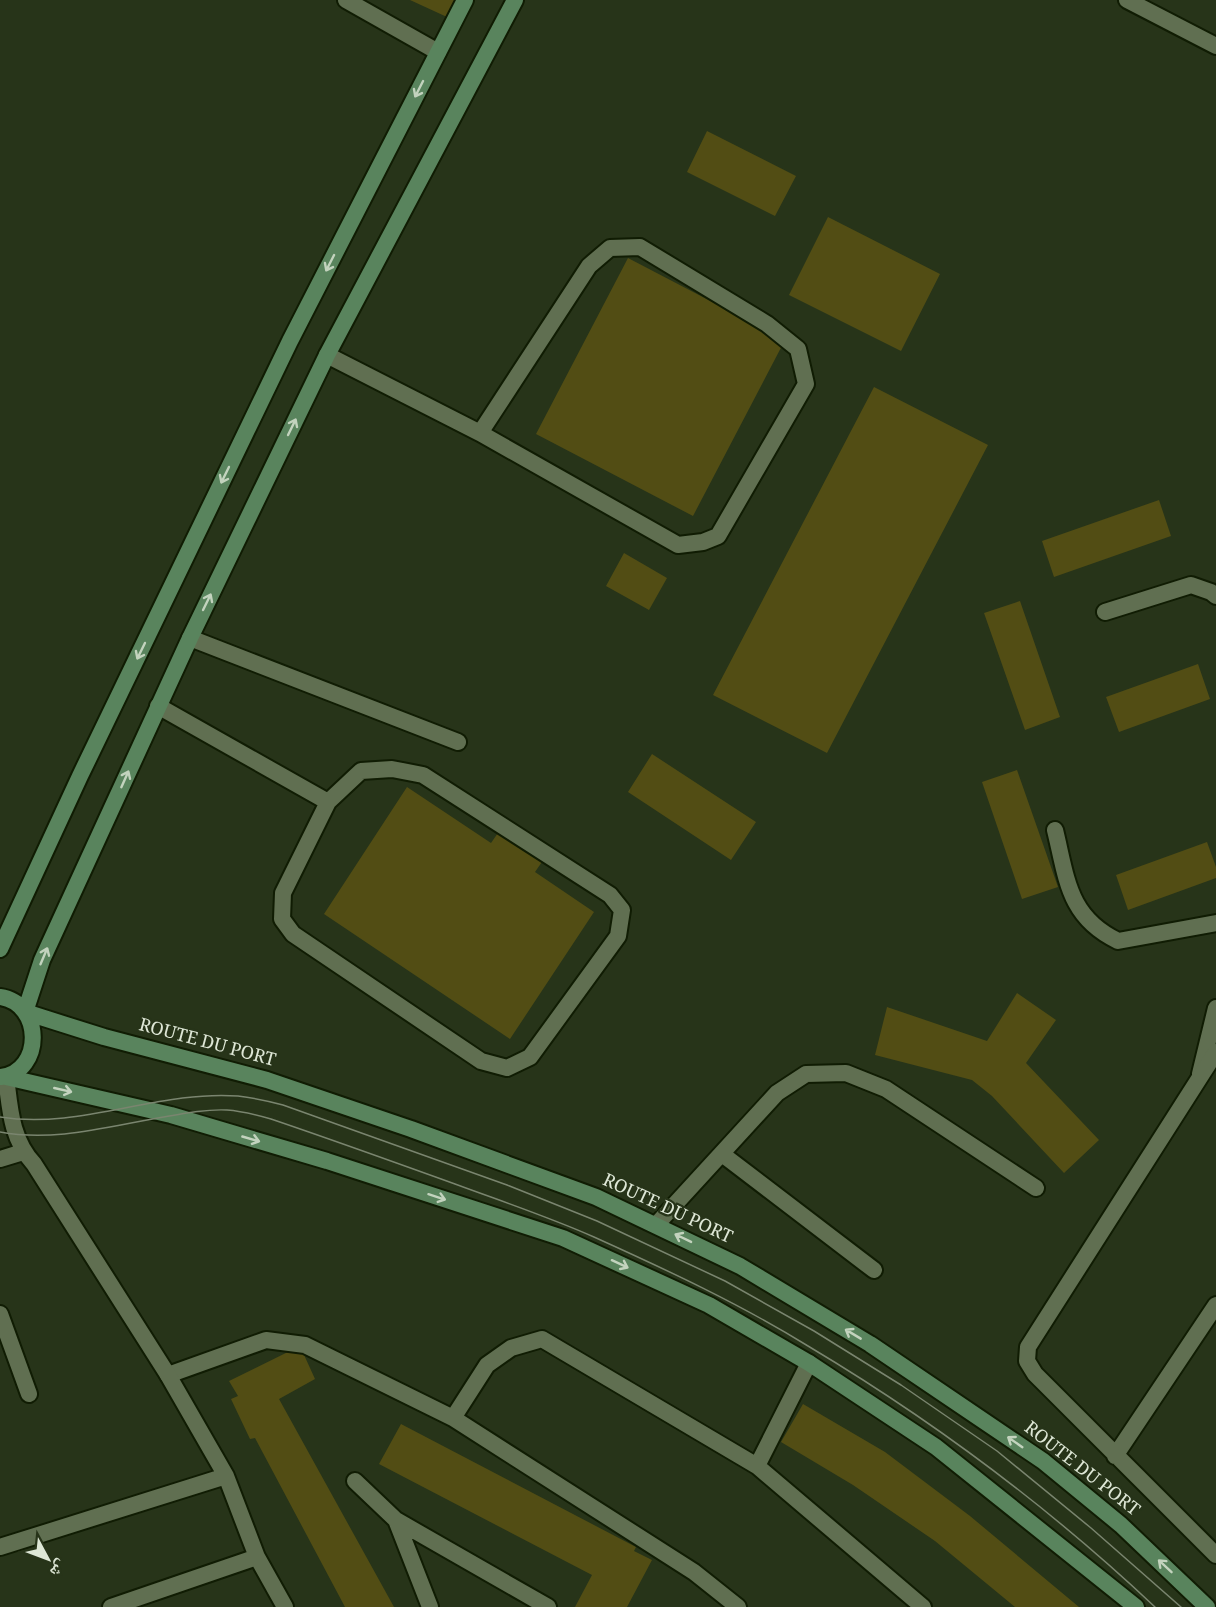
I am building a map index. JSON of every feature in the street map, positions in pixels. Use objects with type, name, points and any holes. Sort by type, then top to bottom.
[{"type":"main road","points":[[0,949],[80,776],[290,341],[465,0]]},
{"type":"main road","points":[[3,1077],[17,1070],[26,1061],[32,1049],[34,1036],[32,1023],[25,1012],[42,960],[189,638],[327,356],[515,0]]},
{"type":"main road","name":"ROUTE DU PORT","points":[[0,997],[16,1003],[25,1012],[267,1080],[411,1129],[596,1197],[740,1266],[870,1344],[1043,1461],[1113,1518],[1207,1607]]},
{"type":"main road","points":[[3,1077],[182,1119],[327,1161],[563,1238],[709,1305],[809,1363],[936,1447],[1136,1607]]},
{"type":"street","points":[[346,0],[438,52]]},
{"type":"street","points":[[1127,0],[1216,46]]},
{"type":"street","points":[[327,356],[480,433],[678,545],[703,542],[718,536],[806,384],[798,349],[767,324],[640,247],[610,248],[589,266],[480,433]]},
{"type":"street","points":[[1105,612],[1191,585],[1216,596]]},
{"type":"street","points":[[189,638],[458,742]]},
{"type":"street","points":[[158,706],[328,802]]},
{"type":"street","points":[[392,769],[423,775],[610,895],[622,910],[618,936],[530,1057],[507,1068],[482,1061],[293,934],[282,919],[283,893],[328,802],[361,771],[392,769]]},
{"type":"street","points":[[1054,830],[1073,901],[1086,920],[1105,935],[1118,941],[1216,923]]},
{"type":"street","points":[[1198,1080],[1216,1008]]},
{"type":"street","points":[[1216,1052],[1028,1347],[1027,1361],[1035,1374],[1216,1555]]},
{"type":"street","points":[[656,1225],[777,1093],[806,1074],[846,1073],[886,1089],[1036,1188]]},
{"type":"street","points":[[3,1077],[15,1135],[23,1152],[34,1164],[168,1375],[226,1476],[257,1557],[285,1607]]},
{"type":"street","points":[[0,1159],[23,1152]]},
{"type":"street","points":[[722,1154],[874,1270]]},
{"type":"street","points":[[1115,1456],[1216,1305]]},
{"type":"street","points":[[0,1314],[29,1394]]},
{"type":"street","points":[[453,1418],[487,1365],[511,1348],[542,1339],[757,1466],[923,1607]]},
{"type":"street","points":[[168,1375],[266,1340],[305,1345],[453,1418],[694,1572],[738,1607]]},
{"type":"street","points":[[757,1466],[809,1363]]},
{"type":"street","points":[[0,1547],[226,1476]]},
{"type":"street","points":[[355,1481],[396,1520],[547,1606]]},
{"type":"street","points":[[396,1520],[430,1607]]},
{"type":"street","points":[[111,1607],[257,1557]]},
{"type":"building","points":[[410,0],[455,0],[447,17]]},
{"type":"building","points":[[707,131],[796,176],[775,216],[687,172]]},
{"type":"building","points":[[828,217],[940,274],[901,351],[789,295]]},
{"type":"building","points":[[628,258],[785,340],[693,516],[536,434]]},
{"type":"building","points":[[874,387],[988,445],[827,753],[713,695]]},
{"type":"building","points":[[1159,500],[1171,536],[1054,577],[1042,541]]},
{"type":"building","points":[[624,553],[667,578],[649,610],[606,586]]},
{"type":"building","points":[[1020,601],[1060,717],[1025,730],[984,613]]},
{"type":"building","points":[[1198,664],[1210,699],[1119,732],[1106,697]]},
{"type":"building","points":[[652,754],[756,822],[731,860],[628,792]]},
{"type":"building","points":[[1017,770],[1058,887],[1022,899],[982,782]]},
{"type":"building","points":[[407,787],[491,843],[500,830],[544,859],[535,872],[594,912],[510,1039],[324,914]]},
{"type":"building","points":[[1207,842],[1216,867],[1216,878],[1128,910],[1116,875]]},
{"type":"building","points":[[1017,993],[1056,1020],[1026,1063],[1099,1140],[1064,1173],[992,1096],[972,1080],[875,1055],[887,1007],[987,1041]]},
{"type":"building","points":[[300,1346],[315,1379],[279,1399],[394,1607],[345,1607],[255,1438],[250,1439],[231,1399],[238,1396],[229,1381]]},
{"type":"building","points":[[803,1404],[885,1452],[970,1516],[1079,1607],[1015,1607],[935,1541],[853,1485],[781,1442]]},
{"type":"building","points":[[401,1424],[636,1547],[634,1551],[652,1560],[627,1607],[575,1607],[592,1575],[379,1464]]},
{"type":"tram line","points":[[0,1117],[30,1120],[60,1118],[178,1099],[208,1096],[250,1098],[283,1105],[507,1185],[597,1221],[725,1281],[814,1331],[901,1385],[997,1451],[1091,1528],[1181,1607]]},
{"type":"tram line","points":[[0,1132],[20,1135],[60,1134],[192,1112],[238,1111],[271,1119],[317,1135],[577,1230],[676,1275],[756,1316],[900,1404],[1032,1500],[1155,1607]]}]
